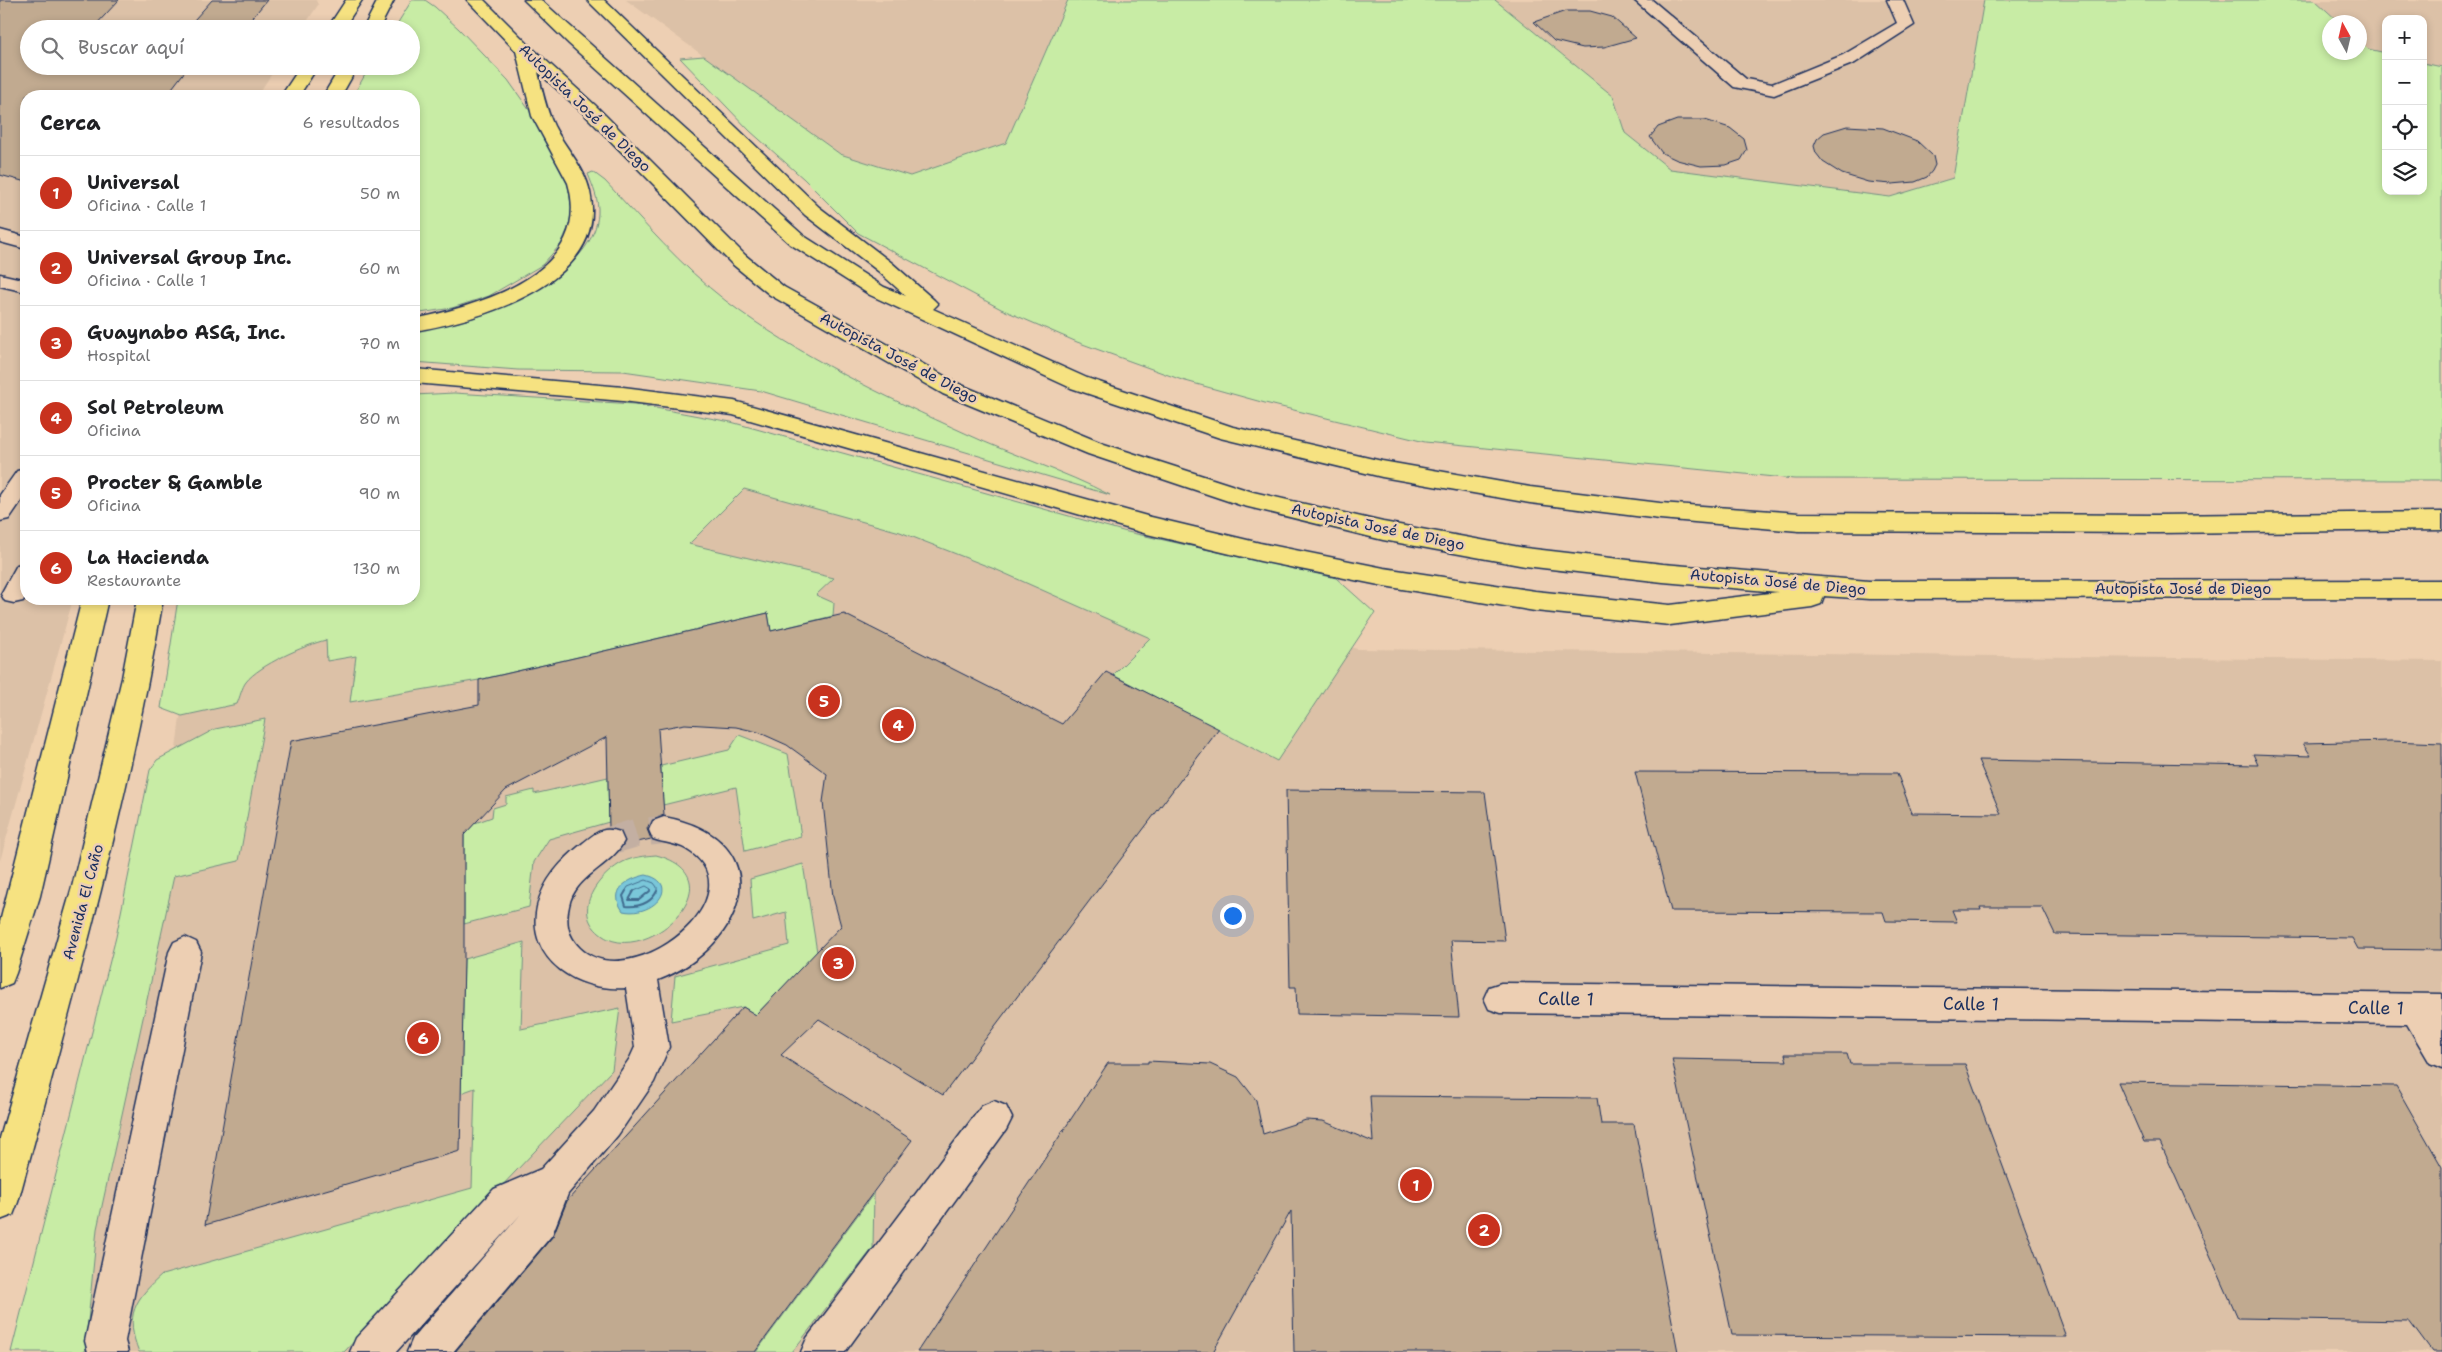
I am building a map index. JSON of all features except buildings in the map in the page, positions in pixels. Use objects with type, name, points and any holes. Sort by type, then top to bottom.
[{"type":"main road","points":[[341,20],[354,0]]},
{"type":"main road","points":[[376,20],[386,0]]},
{"type":"main road","name":"Autopista José de Diego","points":[[475,0],[524,50],[589,110],[738,259],[776,291],[951,388],[1096,449],[1250,499],[1383,531],[1525,557],[1663,573],[1869,590],[2442,589]]},
{"type":"main road","points":[[532,0],[575,41],[797,240],[878,291],[1079,383],[1228,433],[1382,469],[1530,495],[1660,511],[1800,522],[2157,524],[2442,521]]},
{"type":"main road","points":[[595,0],[812,211],[885,267],[949,322]]},
{"type":"main road","points":[[323,20],[334,1]]},
{"type":"main road","points":[[420,324],[440,321],[478,309],[509,298],[527,288],[548,274],[562,260],[579,229],[583,205],[580,191],[571,168],[541,117],[524,50]]},
{"type":"main road","points":[[285,90],[291,75]]},
{"type":"main road","points":[[294,90],[304,75]]},
{"type":"main road","points":[[336,90],[345,75]]},
{"type":"main road","points":[[340,90],[345,75]]},
{"type":"main road","points":[[420,377],[623,394],[734,408],[1147,525],[1251,550],[1384,577],[1535,601],[1670,615],[1869,590]]},
{"type":"main road","points":[[420,391],[511,385]]},
{"type":"main road","points":[[0,974],[24,896],[94,605]]},
{"type":"main road","name":"Avenida El Caño","points":[[0,1202],[88,887],[136,678],[149,605]]},
{"type":"street","points":[[1642,0],[1740,83],[1774,90],[1849,58],[1906,26],[1895,0]]},
{"type":"street","points":[[0,236],[20,241]]},
{"type":"street","points":[[0,280],[20,285]]},
{"type":"street","points":[[0,512],[20,485]]},
{"type":"street","points":[[609,841],[578,865],[564,882],[555,900],[551,918],[552,935],[559,949],[570,961],[585,969],[604,974],[640,971],[672,958],[688,947],[713,919],[723,889],[723,874],[718,859],[708,846],[694,837],[664,830]]},
{"type":"street","points":[[108,1352],[106,1341],[185,952]]},
{"type":"street","points":[[427,1352],[539,1222],[554,1182],[606,1123],[642,1070],[652,1047],[640,971]]},
{"type":"street","name":"Calle 1","points":[[1501,998],[2429,1009]]},
{"type":"street","points":[[2429,1009],[2442,1052]]},
{"type":"street","points":[[821,1352],[994,1118]]},
{"type":"street","points":[[370,1352],[507,1202],[554,1182]]},
{"type":"shaded area","points":[[0,0],[316,0],[318,5],[308,20],[20,20],[20,75],[271,75],[261,90],[20,90],[20,605],[71,605],[0,861]]},
{"type":"shaded area","points":[[626,0],[1068,0],[1006,143],[910,176],[840,154]]},
{"type":"shaded area","points":[[1495,0],[1984,0],[1953,178],[1890,197],[1670,169],[1625,133],[1613,96]]},
{"type":"shaded area","points":[[2315,0],[2442,0],[2442,67],[2427,64],[2427,15],[2382,15],[2382,52],[2367,48],[2367,15],[2331,15]]},
{"type":"shaded area","points":[[717,442],[1357,649],[2442,661],[2442,1352],[41,1352],[176,749],[194,605],[420,605],[420,596]]},
{"type":"green space","points":[[412,0],[425,0],[459,29],[508,80],[532,114],[568,185],[572,210],[569,226],[561,244],[542,265],[489,296],[452,308],[420,313],[420,90],[356,90],[365,75],[420,75],[420,20],[400,20]]},
{"type":"green space","points":[[1068,0],[1495,0],[1613,96],[1625,133],[1670,169],[1890,197],[1953,178],[1984,0],[2315,0],[2331,15],[2322,15],[2322,60],[2367,60],[2367,48],[2382,52],[2382,195],[2427,195],[2427,64],[2442,67],[2442,480],[1794,479],[1425,442],[1265,403],[1182,380],[1077,342],[1001,309],[858,233],[804,179],[750,131],[680,58],[704,56],[840,154],[910,176],[1006,143]]},
{"type":"green space","points":[[593,172],[605,181],[663,244],[709,288],[783,340],[843,374],[905,405],[985,442],[1075,478],[1110,495],[761,391],[623,371],[518,370],[420,362],[420,330],[459,322],[501,308],[538,289],[555,277],[585,248],[594,232],[598,214],[598,204],[588,174]]},
{"type":"green space","points":[[454,393],[634,404],[731,422],[1123,531],[1336,578],[1375,613],[1277,761],[1113,675],[1150,638],[997,570],[900,532],[744,489],[689,544],[834,578],[816,595],[834,603],[833,616],[771,631],[768,613],[479,680],[350,702],[356,656],[327,661],[326,640],[306,646],[261,669],[246,682],[237,704],[182,716],[161,708],[177,605],[420,605],[420,395]]},
{"type":"green space","points":[[265,719],[239,861],[174,876],[97,1229],[85,1352],[11,1352],[116,937],[150,770],[157,760],[215,729]]},
{"type":"green space","points":[[739,735],[788,754],[801,836],[745,851],[736,787],[663,805],[661,766],[729,750]]},
{"type":"green space","points":[[608,777],[609,822],[549,839],[534,862],[529,907],[464,924],[464,835],[475,823],[492,817],[493,808],[506,804],[506,797],[534,790],[534,794]]},
{"type":"green space","points":[[656,855],[680,866],[690,881],[688,898],[678,915],[662,930],[642,940],[622,942],[603,936],[593,927],[588,917],[590,896],[596,886],[623,862]]},
{"type":"green space","points":[[803,864],[817,952],[756,1015],[743,1007],[671,1021],[675,976],[789,945],[786,912],[753,921],[750,879]]},
{"type":"green space","points":[[524,942],[521,1029],[620,1008],[612,1070],[344,1352],[139,1352],[132,1328],[135,1309],[145,1292],[162,1275],[472,1188],[475,1088],[461,1093],[464,959]]},
{"type":"green space","points":[[874,1193],[873,1248],[792,1352],[756,1352]]},
{"type":"water","points":[[646,875],[657,879],[662,885],[663,892],[660,899],[645,909],[634,912],[623,911],[619,904],[619,891],[632,879]]},
{"type":"tunnel","points":[[609,841],[636,833],[664,830]]},
{"type":"place","name":"Procter & Gamble","points":[[824,701]]},
{"type":"place","name":"Sol Petroleum","points":[[898,725]]},
{"type":"place","name":"Guaynabo ASG, Inc.","points":[[838,963]]},
{"type":"place","name":"La Hacienda","points":[[423,1038]]},
{"type":"place","name":"Universal","points":[[1416,1185]]},
{"type":"place","name":"Universal Group Inc.","points":[[1484,1230]]}]
